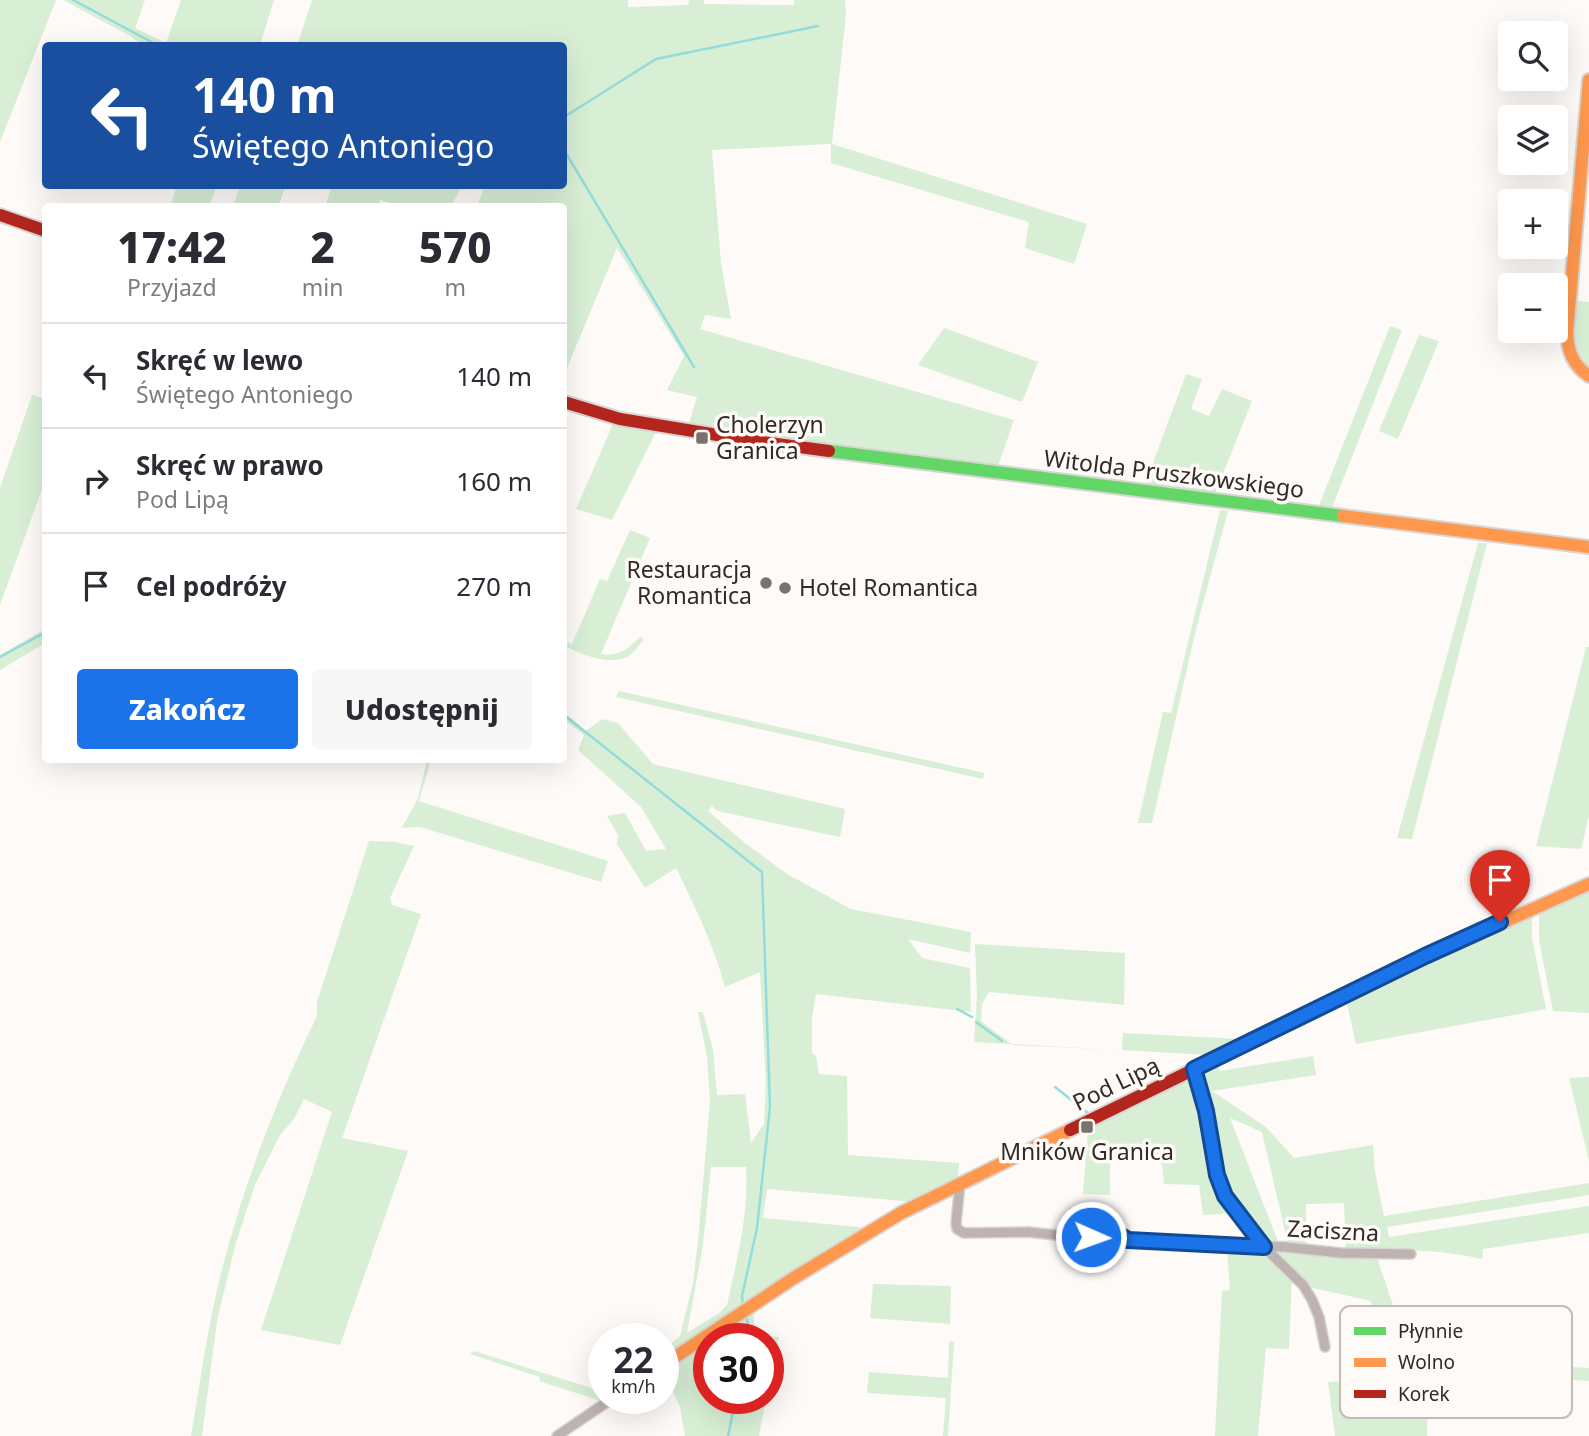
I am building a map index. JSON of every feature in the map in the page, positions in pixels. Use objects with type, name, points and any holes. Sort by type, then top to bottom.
[{"type":"street","points":[[1589,80],[1566,344],[1579,371],[1589,376]]},
{"type":"street","points":[[0,215],[42,229]]},
{"type":"street","name":"Witolda Pruszkowskiego","points":[[567,403],[611,417],[754,441],[1589,547]]},
{"type":"street","name":"Pod Lipą","points":[[679,1354],[901,1213],[1425,956],[1589,884]]},
{"type":"street","points":[[1194,1069],[1206,1111],[1217,1175],[1225,1196],[1264,1247],[1303,1285],[1319,1317],[1325,1347]]},
{"type":"street","name":"Zaciszna","points":[[960,1184],[956,1215],[957,1229],[960,1232],[1028,1232],[1341,1253],[1411,1254]]},
{"type":"street","points":[[557,1436],[589,1414]]},
{"type":"green space","points":[[0,0],[56,0],[0,142]]},
{"type":"green space","points":[[63,0],[145,0],[135,28],[164,42],[138,42]]},
{"type":"green space","points":[[181,0],[274,0],[261,42],[166,42]]},
{"type":"green space","points":[[312,0],[628,0],[628,7],[688,5],[689,0],[704,0],[704,4],[794,5],[794,0],[845,0],[846,15],[832,144],[1087,224],[1074,264],[1025,248],[1029,222],[831,163],[831,144],[712,150],[721,263],[731,319],[705,315],[700,329],[1014,420],[998,466],[688,427],[697,397],[667,390],[684,356],[617,248],[567,368],[567,203],[478,203],[484,189],[567,189],[567,42],[298,42]]},
{"type":"green space","points":[[176,189],[215,189],[211,203],[171,203]]},
{"type":"green space","points":[[239,189],[284,189],[280,203],[234,203]]},
{"type":"green space","points":[[331,189],[460,189],[453,203],[390,203],[380,200],[379,203],[326,203]]},
{"type":"green space","points":[[1577,301],[1589,302],[1589,370],[1574,348]]},
{"type":"green space","points":[[1390,326],[1402,330],[1331,510],[1318,508]]},
{"type":"green space","points":[[944,328],[1038,362],[1022,402],[918,365]]},
{"type":"green space","points":[[1419,335],[1439,341],[1398,439],[1379,431]]},
{"type":"green space","points":[[1186,374],[1202,379],[1191,409],[1209,416],[1222,389],[1252,401],[1215,494],[1145,484]]},
{"type":"green space","points":[[32,395],[42,398],[42,489],[0,605],[0,488]]},
{"type":"green space","points":[[613,424],[656,432],[612,520],[576,509]]},
{"type":"green space","points":[[1220,510],[1228,511],[1196,629],[1152,823],[1138,823],[1163,712],[1171,713]]},
{"type":"green space","points":[[630,530],[650,538],[601,654],[618,653],[640,637],[644,639],[629,656],[621,659],[604,660],[567,647],[567,642],[572,644],[600,579],[607,581]]},
{"type":"green space","points":[[1478,543],[1487,543],[1412,839],[1397,838]]},
{"type":"green space","points":[[42,631],[42,645],[0,670],[0,655]]},
{"type":"green space","points":[[1586,647],[1589,647],[1589,816],[1581,849],[1536,846]]},
{"type":"green space","points":[[619,691],[984,773],[983,779],[616,697]]},
{"type":"green space","points":[[567,715],[586,731],[602,719],[618,723],[653,764],[845,809],[840,837],[717,811],[712,806],[708,811],[787,874],[851,909],[971,932],[970,953],[908,939],[922,958],[970,968],[971,1012],[816,994],[812,1018],[812,1053],[816,1056],[819,1074],[847,1076],[848,1155],[959,1163],[958,1178],[915,1202],[767,1189],[763,1218],[868,1228],[719,1323],[703,1323],[727,1305],[744,1219],[746,1185],[746,1167],[711,1167],[703,1245],[687,1333],[693,1329],[693,1340],[679,1349],[679,1337],[693,1283],[710,1101],[707,1057],[698,1012],[703,1012],[713,1050],[717,1095],[745,1094],[751,1143],[764,1124],[766,1082],[760,972],[725,987],[710,941],[676,868],[645,888],[617,844],[618,835],[607,816],[625,813],[646,851],[666,849],[641,807],[578,750],[584,735],[567,722]]},
{"type":"green space","points":[[426,763],[430,763],[419,801],[608,861],[601,882],[420,827],[402,828],[418,798]]},
{"type":"green space","points":[[369,841],[414,846],[390,898],[392,905],[421,914],[342,1138],[408,1151],[340,1345],[261,1330],[332,1112],[304,1099],[294,1119],[280,1135],[255,1185],[235,1246],[217,1321],[202,1436],[191,1436],[215,1297],[239,1210],[275,1111],[317,1016],[317,1002]]},
{"type":"green space","points":[[1589,889],[1589,1013],[1553,1011],[1539,940],[1539,911]]},
{"type":"green space","points":[[1532,915],[1532,938],[1546,1009],[1356,1044],[1346,999]]},
{"type":"green space","points":[[975,944],[1125,953],[1124,1005],[989,992],[982,1004],[981,1021],[1012,1044],[974,1042],[977,995]]},
{"type":"green space","points":[[1123,1033],[1240,1039],[1210,1055],[1122,1050]]},
{"type":"green space","points":[[1012,1044],[1105,1049],[1013,1045]]},
{"type":"green space","points":[[1313,1056],[1316,1075],[1212,1091],[1266,1127],[1294,1158],[1373,1145],[1375,1172],[1384,1216],[1589,1183],[1589,1195],[1387,1227],[1389,1237],[1589,1206],[1589,1233],[1483,1249],[1482,1259],[1415,1250],[1346,1250],[1344,1203],[1306,1204],[1306,1247],[1288,1244],[1262,1132],[1230,1118],[1279,1244],[1266,1245],[1226,1195],[1220,1176],[1211,1114],[1201,1071],[1215,1063],[1220,1071]]},
{"type":"green space","points":[[1193,1074],[1212,1165],[1234,1213],[1203,1215],[1199,1185],[1164,1184],[1162,1164],[1141,1154],[1139,1162],[1110,1158],[1110,1195],[1083,1194],[1088,1129]]},
{"type":"green space","points":[[1589,1077],[1589,1161],[1569,1078]]},
{"type":"green space","points":[[1227,1249],[1263,1249],[1292,1279],[1289,1349],[1266,1348],[1258,1436],[1215,1436],[1222,1291],[1230,1290]]},
{"type":"green space","points":[[1278,1251],[1376,1255],[1393,1305],[1403,1306],[1371,1306],[1371,1301],[1304,1286],[1279,1257]]},
{"type":"green space","points":[[873,1284],[951,1286],[950,1324],[870,1318]]},
{"type":"green space","points":[[753,1311],[754,1323],[735,1323]]},
{"type":"green space","points":[[949,1341],[954,1342],[948,1436],[943,1436],[946,1398],[867,1393],[869,1372],[948,1378]]},
{"type":"green space","points":[[693,1350],[693,1414],[763,1414],[759,1436],[685,1436],[679,1405],[679,1360]]},
{"type":"green space","points":[[474,1351],[588,1387],[588,1397],[539,1381],[540,1377],[470,1354]]},
{"type":"green space","points":[[1572,1367],[1589,1368],[1589,1381],[1572,1380]]},
{"type":"green space","points":[[1340,1381],[1340,1418],[1427,1418],[1427,1436],[1335,1436],[1328,1382]]},
{"type":"waterway","points":[[73,0],[152,42]]},
{"type":"waterway","points":[[567,115],[656,59],[818,26]]},
{"type":"waterway","points":[[567,155],[694,367]]},
{"type":"waterway","points":[[0,657],[42,634]]},
{"type":"waterway","points":[[567,717],[762,872],[770,1107],[757,1228],[742,1296],[743,1305]]},
{"type":"waterway","points":[[957,1009],[972,1017]]},
{"type":"waterway","points":[[976,1022],[1002,1041]]},
{"type":"waterway","points":[[1055,1087],[1088,1113]]},
{"type":"waterway","points":[[746,1315],[748,1323]]},
{"type":"waterway","points":[[728,1436],[733,1414]]},
{"type":"traffic: fast","points":[[829,451],[1343,516]]},
{"type":"traffic: slow","points":[[1589,80],[1567,333],[1572,358],[1589,376]]},
{"type":"traffic: slow","points":[[1343,516],[1589,547]]},
{"type":"traffic: slow","points":[[1401,968],[1589,884]]},
{"type":"traffic: slow","points":[[679,1354],[792,1279],[901,1213],[1070,1130]]},
{"type":"traffic: jam","points":[[0,215],[42,230]]},
{"type":"traffic: jam","points":[[567,403],[620,419],[829,451]]},
{"type":"traffic: jam","points":[[1070,1130],[1401,968]]},
{"type":"place","name":"Cholerzyn Granica","points":[[702,438]]},
{"type":"place","name":"Restauracja Romantica","points":[[766,583]]},
{"type":"place","name":"Hotel Romantica","points":[[785,588]]},
{"type":"place","name":"Mników Granica","points":[[1087,1127]]},
{"type":"route","points":[[1091,1237],[1264,1247],[1225,1196],[1217,1175],[1206,1111],[1194,1069],[1500,922]]}]
